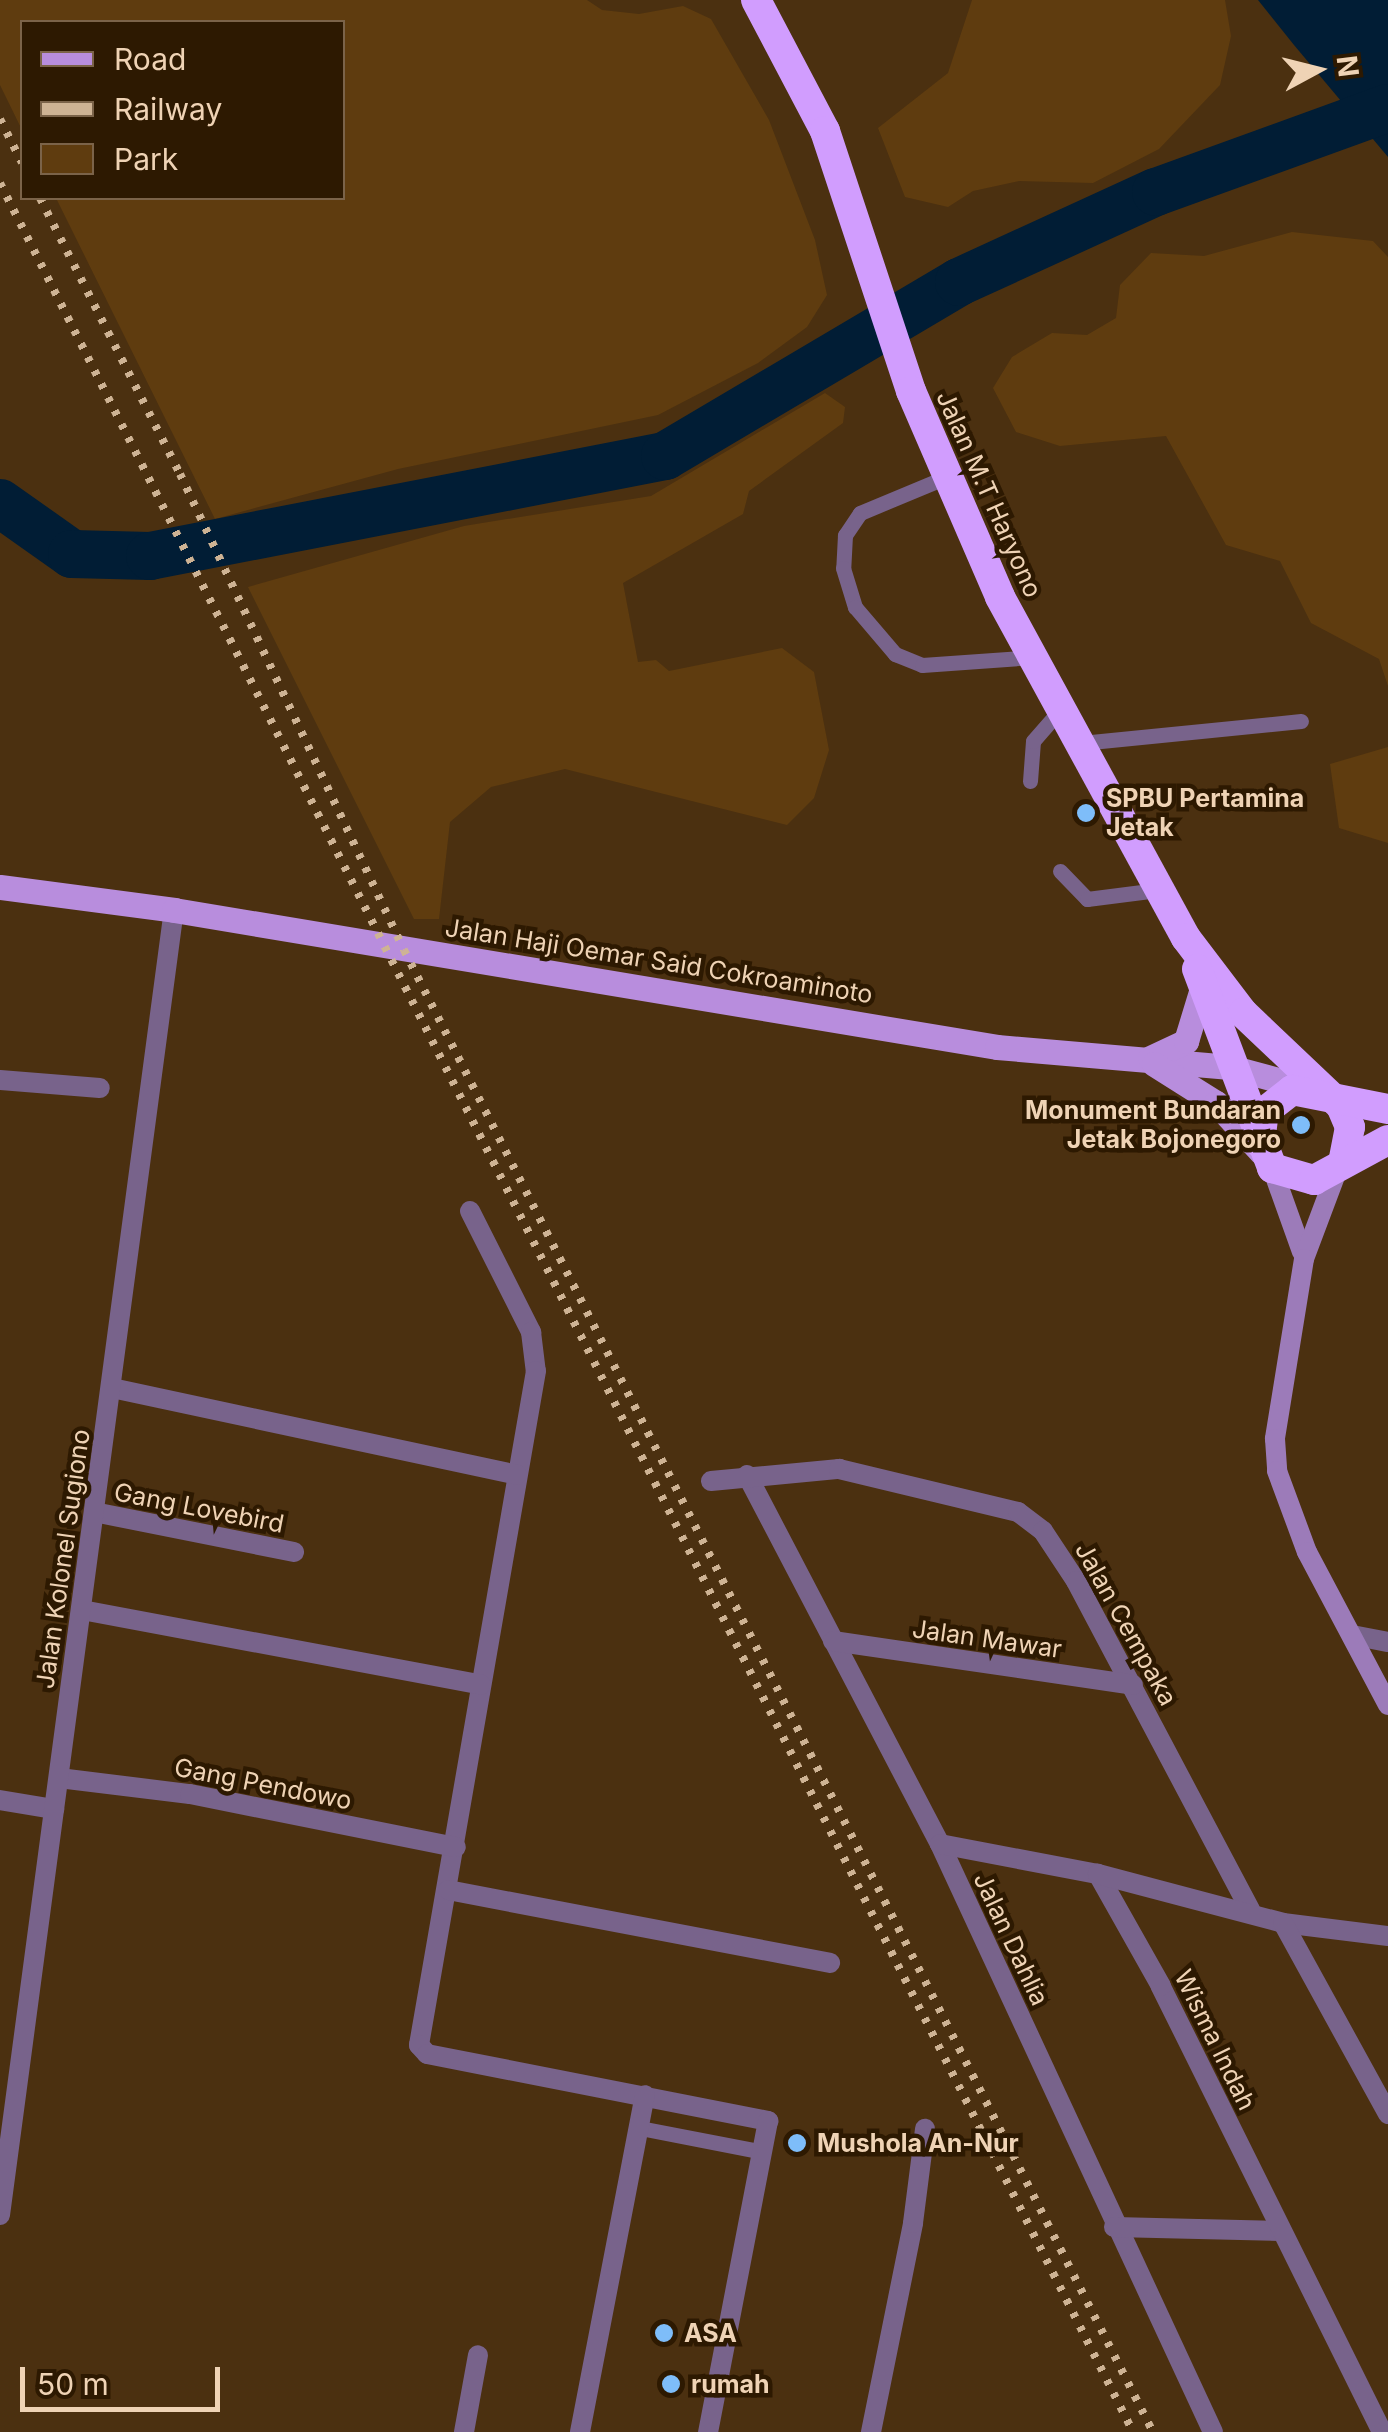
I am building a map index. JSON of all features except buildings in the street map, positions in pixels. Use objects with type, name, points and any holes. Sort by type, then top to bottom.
[{"type":"highway","name":"Jalan M.T Haryono","points":[[756,0],[825,131],[862,227],[911,391],[944,478],[1060,710],[1186,938]]},
{"type":"highway","points":[[1186,938],[1230,1068],[1268,1161],[1314,1180],[1344,1159],[1388,1140]]},
{"type":"highway","points":[[1186,938],[1243,1013],[1316,1090],[1347,1116],[1350,1138],[1344,1159]]},
{"type":"highway","points":[[1268,1161],[1264,1112],[1275,1098],[1316,1090],[1388,1108]]},
{"type":"main road","name":"Jalan Haji Oemar Said Cokroaminoto","points":[[0,888],[174,910],[997,1046],[1230,1068],[1316,1090]]},
{"type":"main road","points":[[1145,1059],[1186,1041],[1203,985]]},
{"type":"main road","points":[[1145,1059],[1216,1104],[1268,1161]]},
{"type":"street","name":"Jalan Kolonel Sugiono","points":[[0,2215],[174,910]]},
{"type":"street","points":[[0,1080],[100,1088]]},
{"type":"street","points":[[1344,1159],[1319,1205],[1304,1259],[1275,1438],[1278,1471],[1308,1552],[1388,1705]]},
{"type":"street","points":[[1268,1161],[1294,1212],[1304,1259]]},
{"type":"street","points":[[470,1211],[536,1352],[456,1847],[419,2040],[423,2052],[763,2117],[768,2125],[708,2432]]},
{"type":"street","points":[[112,1388],[517,1475]]},
{"type":"street","name":"Jalan Cempaka","points":[[712,1480],[838,1469],[1018,1512],[1043,1531],[1068,1568],[1133,1686],[1250,1910]]},
{"type":"street","name":"Jalan Dahlia","points":[[748,1475],[940,1844],[1114,2227],[1214,2432]]},
{"type":"street","name":"Gang Lovebird","points":[[94,1512],[294,1552]]},
{"type":"street","points":[[82,1610],[481,1685]]},
{"type":"street","points":[[1352,1635],[1388,1642]]},
{"type":"street","name":"Jalan Mawar","points":[[833,1641],[1133,1686]]},
{"type":"street","name":"Gang Pendowo","points":[[59,1778],[218,1799],[456,1847]]},
{"type":"street","points":[[0,1800],[54,1809]]},
{"type":"street","points":[[940,1844],[1098,1874],[1250,1910],[1284,1923],[1388,1936]]},
{"type":"street","name":"Wisma Indah","points":[[1098,1874],[1161,1986],[1382,2432]]},
{"type":"street","points":[[448,1890],[830,1963]]},
{"type":"street","points":[[1284,1923],[1388,2114]]},
{"type":"street","points":[[580,2432],[646,2095]]},
{"type":"street","points":[[871,2432],[925,2129]]},
{"type":"street","points":[[1114,2227],[1280,2231]]},
{"type":"street","points":[[464,2432],[478,2356]]},
{"type":"lane","points":[[944,478],[860,513],[845,535],[842,568],[856,607],[895,654],[922,666],[1033,657]]},
{"type":"lane","points":[[1030,781],[1033,741],[1060,710]]},
{"type":"lane","points":[[1081,744],[1300,722]]},
{"type":"lane","points":[[1060,871],[1087,899],[1158,890]]},
{"type":"lane","points":[[640,2128],[763,2152]]},
{"type":"green space","points":[[0,0],[587,0],[602,10],[639,14],[683,6],[711,19],[769,120],[815,240],[827,295],[807,327],[758,363],[658,415],[398,469],[215,519],[57,200],[345,200],[345,20],[20,20],[20,126],[0,85]]},
{"type":"green space","points":[[972,0],[1225,0],[1231,36],[1220,85],[1159,149],[1093,183],[1019,181],[973,191],[948,207],[905,197],[878,128],[948,73]]},
{"type":"green space","points":[[1292,232],[1373,241],[1388,257],[1388,686],[1379,659],[1311,623],[1280,561],[1226,545],[1166,436],[1060,446],[1016,432],[993,388],[1012,357],[1052,333],[1087,335],[1116,318],[1120,285],[1151,253],[1204,256]]},
{"type":"green space","points":[[825,393],[845,407],[843,423],[749,491],[743,514],[623,583],[638,662],[656,660],[669,671],[782,648],[814,672],[829,750],[814,798],[787,825],[565,769],[491,787],[450,822],[439,919],[414,919],[248,587],[464,526],[651,496]]},
{"type":"green space","points":[[1388,747],[1388,843],[1339,828],[1330,764]]},
{"type":"water","points":[[1258,0],[1388,0],[1388,157],[1294,45]]},
{"type":"waterway","points":[[0,503],[72,554],[150,556],[665,456],[959,282],[1156,192],[1388,108]]},
{"type":"railway","points":[[0,119],[20,159]]},
{"type":"railway","points":[[0,183],[1133,2432]]},
{"type":"railway","points":[[41,200],[180,474],[404,950],[1153,2432]]},
{"type":"place","name":"SPBU Pertamina Jetak","points":[[1086,813]]},
{"type":"place","name":"Monument Bundaran Jetak Bojonegoro","points":[[1301,1125]]},
{"type":"place","name":"Mushola An-Nur","points":[[797,2143]]},
{"type":"place","name":"ASA","points":[[664,2333]]},
{"type":"place","name":"rumah","points":[[671,2384]]}]
